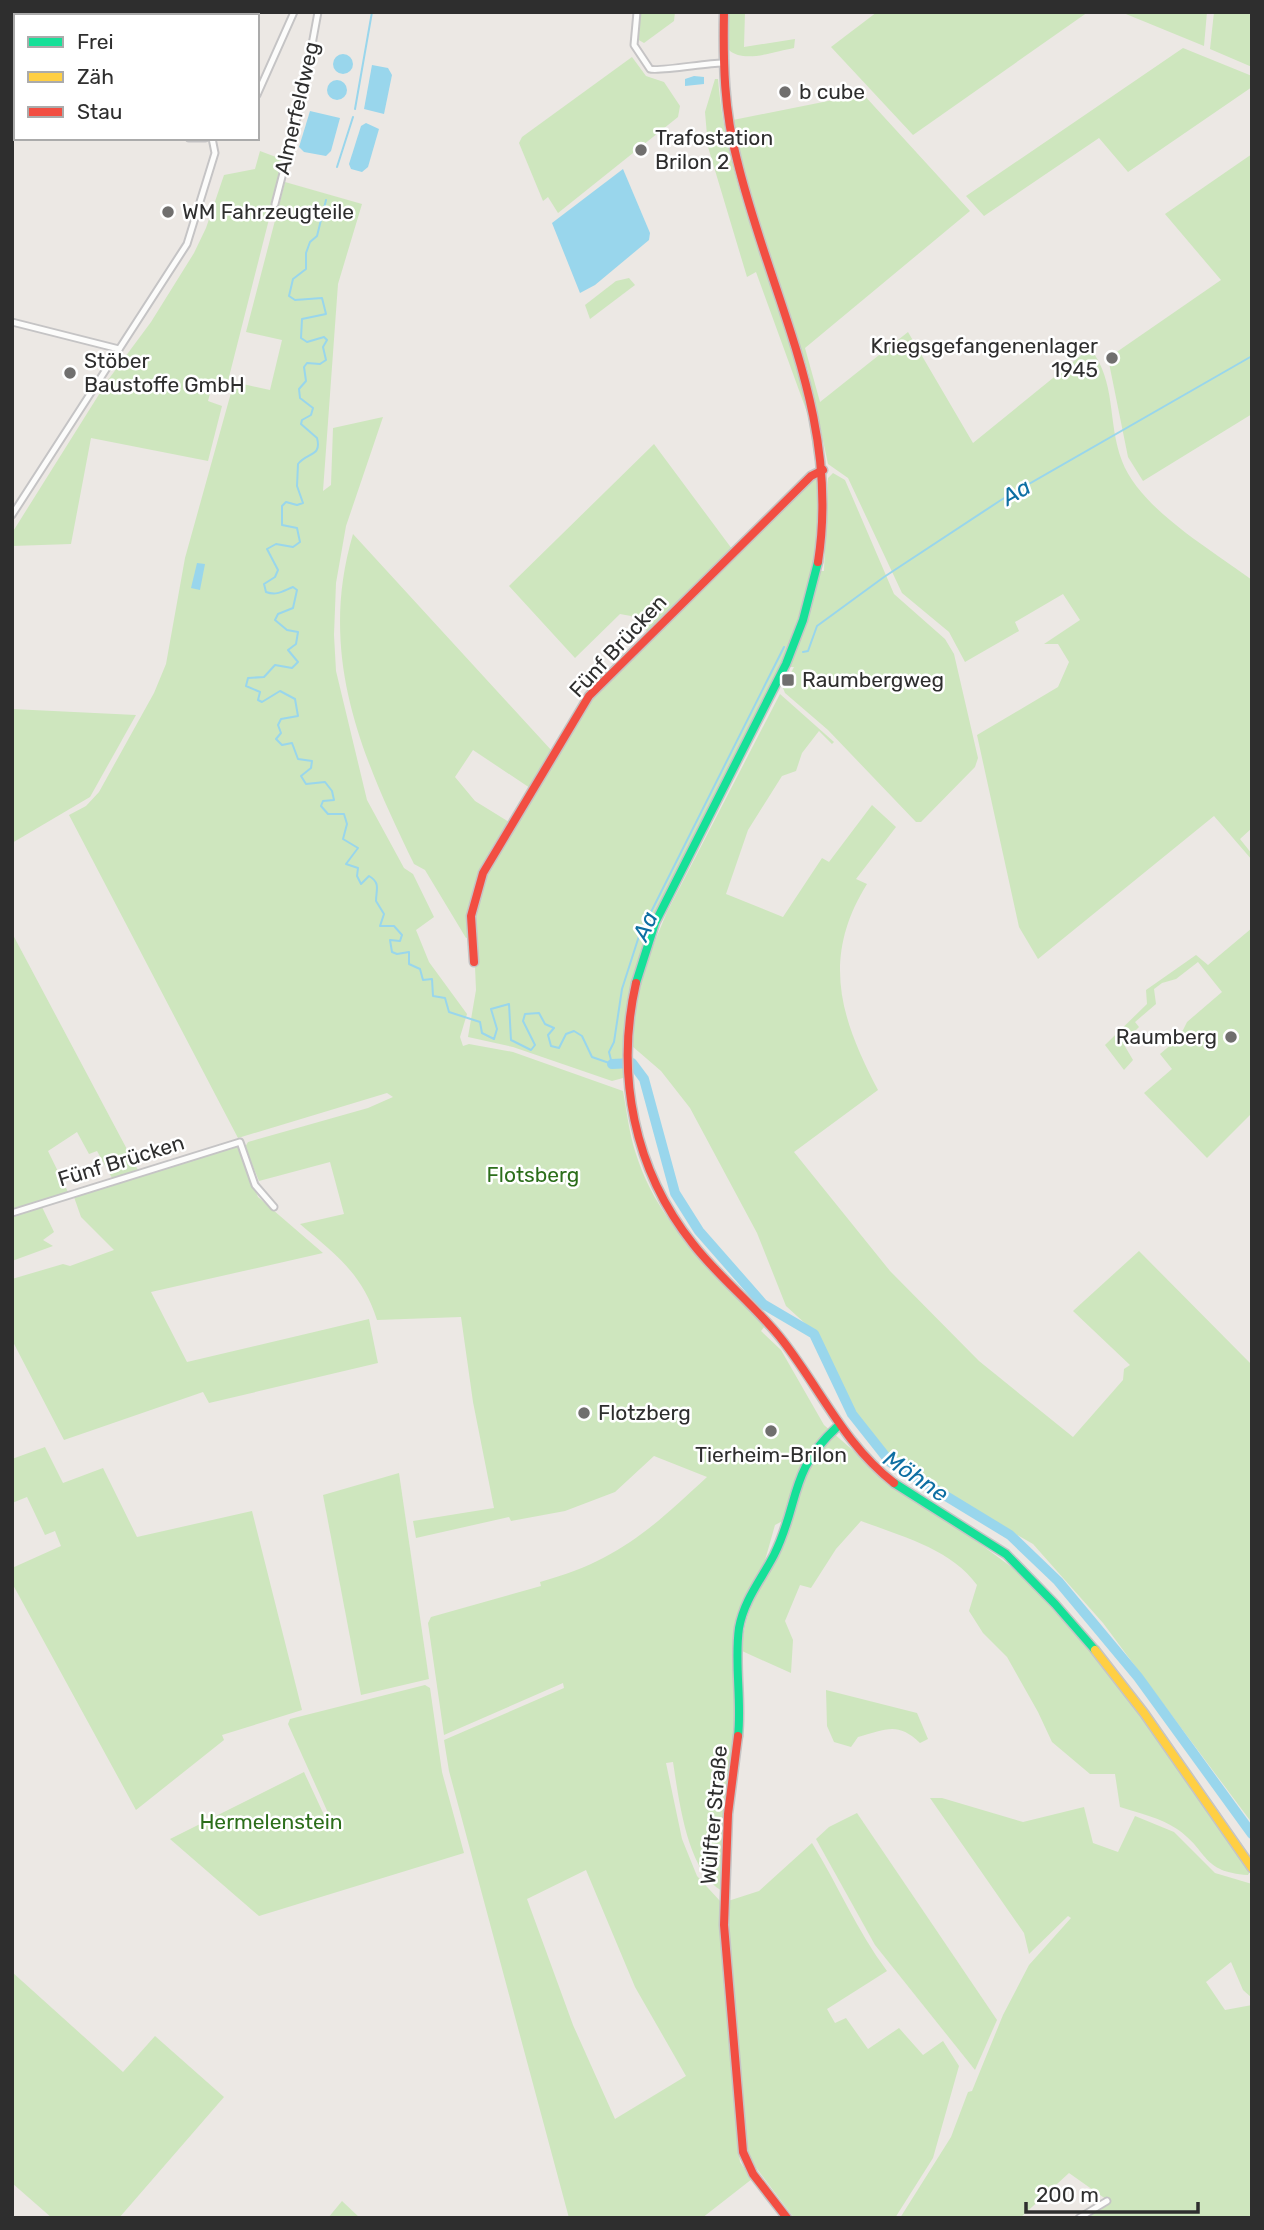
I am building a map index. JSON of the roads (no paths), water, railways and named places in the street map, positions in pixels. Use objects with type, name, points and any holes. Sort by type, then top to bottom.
[{"type":"main road","points":[[724,12],[722,63],[725,102],[738,173],[806,378],[823,470],[824,527],[817,577],[806,620],[777,688],[648,940],[634,981],[625,1054],[633,1122],[642,1151],[669,1210],[698,1250],[786,1343],[837,1427],[877,1471],[998,1547],[1058,1606],[1128,1692],[1252,1868]]},
{"type":"main road","name":"Fünf Brücken","points":[[474,962],[471,916],[483,873],[494,850],[589,696],[811,476],[823,470]]},
{"type":"main road","name":"Wülfter Straße","points":[[787,2218],[745,2158],[724,1941],[728,1814],[740,1717],[738,1638],[744,1609],[772,1559],[803,1466],[815,1447],[837,1427]]},
{"type":"street","points":[[259,90],[294,12]]},
{"type":"street","name":"Almerfeldweg","points":[[275,204],[302,99],[318,12]]},
{"type":"street","points":[[637,12],[634,45],[650,69],[662,72],[689,64],[722,63]]},
{"type":"street","points":[[12,515],[191,236],[215,153],[212,140]]},
{"type":"street","points":[[12,322],[119,349]]},
{"type":"street","name":"Fünf Brücken","points":[[12,1213],[240,1142],[258,1189],[274,1207]]},
{"type":"street","points":[[1079,2218],[1107,2201]]},
{"type":"water","points":[[339,54],[347,54],[353,64],[347,74],[339,74],[333,68],[333,60]]},
{"type":"water","points":[[372,65],[388,68],[392,75],[384,114],[364,109]]},
{"type":"water","points":[[704,77],[704,84],[685,86],[685,79]]},
{"type":"water","points":[[333,80],[341,80],[347,90],[341,100],[333,100],[327,94],[327,86]]},
{"type":"water","points":[[310,111],[340,118],[331,151],[326,156],[304,152],[299,147]]},
{"type":"water","points":[[366,123],[379,129],[368,167],[362,172],[351,169],[349,164],[361,126]]},
{"type":"water","points":[[623,169],[650,233],[649,240],[595,285],[580,293],[552,223]]},
{"type":"water","points":[[197,563],[205,564],[200,590],[191,588]]},
{"type":"waterway","points":[[355,109],[372,12]]},
{"type":"waterway","points":[[337,167],[353,117]]},
{"type":"waterway","points":[[326,200],[317,236],[310,242],[306,253],[306,269],[293,279],[289,296],[295,300],[322,298],[326,314],[302,319],[301,338],[307,342],[324,337],[327,340],[323,347],[326,360],[320,364],[307,363],[304,367],[306,381],[299,389],[300,398],[313,408],[311,415],[302,420],[301,424],[317,438],[318,444],[316,451],[298,464],[297,486],[303,503],[297,505],[286,502],[282,506],[282,525],[297,528],[300,542],[293,547],[276,544],[267,549],[278,570],[275,577],[264,584],[266,592],[270,593],[293,587],[297,590],[293,608],[278,614],[275,620],[287,630],[298,632],[296,644],[288,650],[298,662],[292,668],[275,665],[264,677],[248,678],[246,686],[260,692],[258,700],[262,702],[280,691],[295,699],[298,716],[281,719],[278,725],[281,733],[276,739],[282,745],[292,743],[298,759],[312,761],[311,768],[301,776],[306,784],[325,782],[332,791],[334,800],[323,801],[321,806],[328,814],[344,814],[347,824],[343,839],[358,848],[346,864],[358,868],[357,876],[361,884],[369,876],[375,881],[376,901],[384,914],[380,926],[394,926],[402,935],[400,941],[390,940],[392,952],[409,952],[409,964],[420,969],[423,980],[432,979],[433,996],[445,998],[449,1012],[480,1022],[482,1033],[494,1039],[497,1029],[491,1009],[509,1004],[511,1040],[531,1050],[535,1045],[523,1021],[525,1014],[539,1013],[545,1024],[554,1028],[548,1035],[551,1046],[559,1048],[566,1034],[574,1031],[582,1036],[592,1057],[612,1064],[609,1052],[614,1042],[622,989],[639,936],[784,647]]},
{"type":"waterway","name":"Aa","points":[[803,652],[808,651],[817,626],[884,577],[1001,500],[1252,356]]},
{"type":"waterway","name":"Möhne","points":[[612,1064],[632,1063],[644,1079],[675,1193],[699,1231],[763,1304],[814,1334],[852,1414],[890,1462],[1010,1535],[1058,1581],[1138,1677],[1252,1834]]},
{"type":"place","name":"b cube","points":[[785,92]]},
{"type":"place","name":"Trafostation Brilon 2","points":[[641,150]]},
{"type":"place","name":"WM Fahrzeugteile","points":[[168,212]]},
{"type":"place","name":"Kriegsgefangenenlager 1945","points":[[1112,358]]},
{"type":"place","name":"Stöber Baustoffe GmbH","points":[[70,373]]},
{"type":"place","name":"Raumbergweg","points":[[788,680]]},
{"type":"place","name":"Raumberg","points":[[1231,1037]]},
{"type":"place","name":"Flotzberg","points":[[584,1413]]},
{"type":"place","name":"Tierheim-Brilon","points":[[771,1431]]},
{"type":"park label","name":"Flotsberg","points":[[533,1175]]},
{"type":"park label","name":"Hermelenstein","points":[[271,1822]]}]
